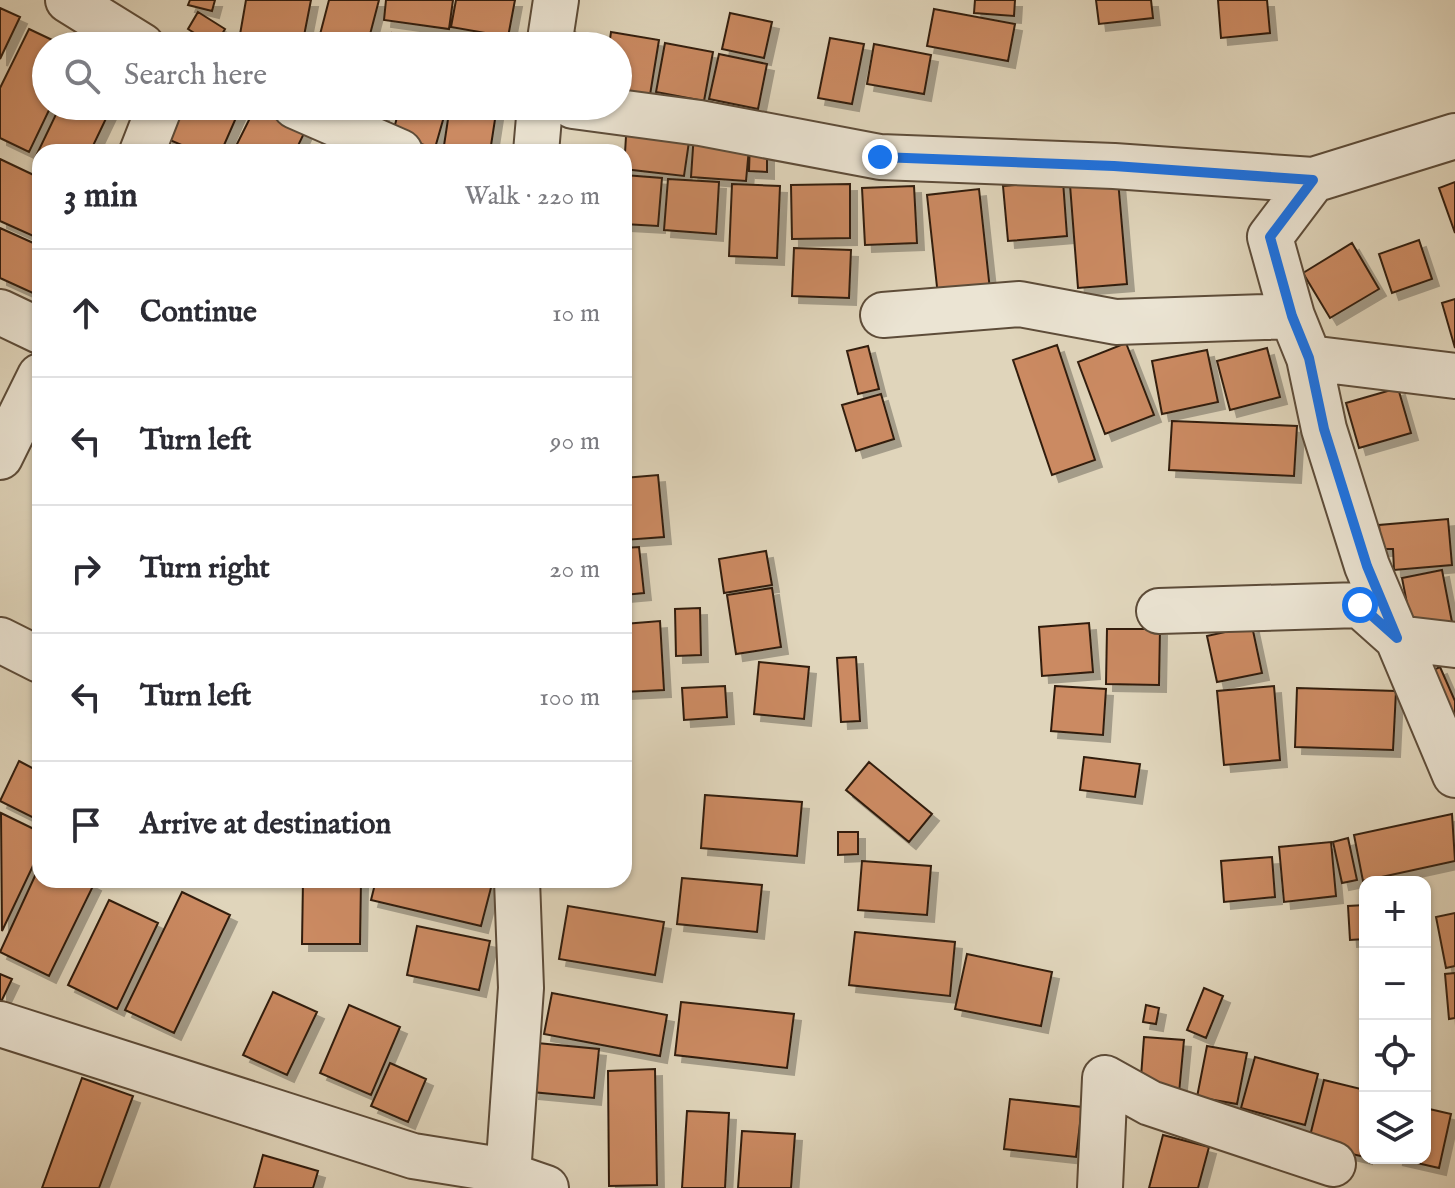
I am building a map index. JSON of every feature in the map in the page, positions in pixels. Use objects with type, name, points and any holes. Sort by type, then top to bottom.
[{"type":"street","points":[[68,0],[119,32]]},
{"type":"street","points":[[551,32],[556,0]]},
{"type":"street","points":[[632,114],[700,123],[880,157],[1114,166],[1313,180],[1455,136]]},
{"type":"street","points":[[145,144],[155,120]]},
{"type":"street","points":[[327,120],[382,144]]},
{"type":"street","points":[[537,144],[539,120]]},
{"type":"street","points":[[1313,180],[1270,237],[1292,316],[1309,358],[1324,429],[1362,551],[1455,775]]},
{"type":"street","points":[[883,315],[1020,304],[1116,322],[1292,316]]},
{"type":"street","points":[[0,312],[32,327]]},
{"type":"street","points":[[1309,358],[1455,376]]},
{"type":"street","points":[[0,457],[32,392]]},
{"type":"street","points":[[1159,611],[1360,605],[1397,638],[1455,645]]},
{"type":"street","points":[[0,640],[32,656]]},
{"type":"street","points":[[1,1027],[413,1156],[488,1168],[527,1182],[517,888]]},
{"type":"street","points":[[1100,1188],[1105,1078],[1150,1103],[1333,1164]]},
{"type":"building","points":[[190,0],[215,0],[212,11],[188,5]]},
{"type":"building","points":[[246,0],[311,0],[305,32],[240,32]]},
{"type":"building","points":[[329,0],[379,0],[371,32],[321,32]]},
{"type":"building","points":[[386,0],[453,0],[449,29],[384,20]]},
{"type":"building","points":[[456,0],[515,0],[509,32],[480,32],[451,27]]},
{"type":"building","points":[[975,0],[1015,0],[1014,16],[974,13]]},
{"type":"building","points":[[1096,0],[1151,0],[1153,18],[1099,24]]},
{"type":"building","points":[[1218,0],[1267,0],[1270,33],[1221,38]]},
{"type":"building","points":[[0,8],[20,17],[0,59]]},
{"type":"building","points":[[934,9],[1015,24],[1008,61],[927,46]]},
{"type":"building","points":[[198,12],[225,29],[223,32],[193,32],[188,29]]},
{"type":"building","points":[[730,13],[772,22],[764,58],[722,49]]},
{"type":"building","points":[[29,29],[35,32],[32,32],[32,120],[44,120],[29,152],[0,138],[0,88]]},
{"type":"building","points":[[632,36],[659,40],[650,95],[632,92]]},
{"type":"building","points":[[830,38],[864,44],[852,104],[818,98]]},
{"type":"building","points":[[665,43],[713,52],[704,101],[656,92]]},
{"type":"building","points":[[874,44],[931,55],[924,94],[867,84]]},
{"type":"building","points":[[719,54],[767,64],[758,109],[709,99]]},
{"type":"building","points":[[53,120],[105,120],[94,144],[42,144]]},
{"type":"building","points":[[173,120],[235,120],[225,144],[179,144],[165,138]]},
{"type":"building","points":[[249,120],[297,120],[308,125],[299,144],[237,144]]},
{"type":"building","points":[[352,120],[379,120],[376,129]]},
{"type":"building","points":[[396,120],[443,120],[436,144],[421,144],[392,136]]},
{"type":"building","points":[[448,120],[495,120],[491,144],[444,144]]},
{"type":"building","points":[[627,120],[691,128],[684,176],[632,170],[632,144],[626,144]]},
{"type":"building","points":[[694,133],[750,137],[746,181],[691,177]]},
{"type":"building","points":[[750,141],[767,141],[767,172],[749,171]]},
{"type":"building","points":[[0,159],[32,174],[32,235],[0,221]]},
{"type":"building","points":[[632,176],[662,178],[658,226],[632,224]]},
{"type":"building","points":[[668,179],[719,182],[716,234],[664,230]]},
{"type":"building","points":[[1118,180],[1127,284],[1078,288],[1070,185]]},
{"type":"building","points":[[1063,181],[1067,236],[1008,241],[1003,186]]},
{"type":"building","points":[[1455,182],[1455,233],[1439,188]]},
{"type":"building","points":[[732,184],[780,186],[777,258],[729,256]]},
{"type":"building","points":[[850,184],[850,238],[792,239],[791,185]]},
{"type":"building","points":[[914,186],[917,243],[865,245],[862,188]]},
{"type":"building","points":[[979,189],[990,290],[938,296],[927,195]]},
{"type":"building","points":[[0,228],[32,242],[32,293],[0,278]]},
{"type":"building","points":[[1419,240],[1432,279],[1392,293],[1379,254]]},
{"type":"building","points":[[1352,243],[1379,289],[1330,318],[1303,273]]},
{"type":"building","points":[[794,248],[851,250],[849,298],[792,296]]},
{"type":"building","points":[[1455,299],[1455,348],[1442,303]]},
{"type":"building","points":[[1126,343],[1154,415],[1105,434],[1078,362]]},
{"type":"building","points":[[1057,345],[1095,460],[1052,475],[1013,360]]},
{"type":"building","points":[[868,346],[879,389],[858,394],[847,351]]},
{"type":"building","points":[[1267,348],[1280,397],[1230,410],[1217,361]]},
{"type":"building","points":[[1207,350],[1218,402],[1162,414],[1152,361]]},
{"type":"building","points":[[1398,388],[1411,433],[1359,448],[1346,403]]},
{"type":"building","points":[[881,394],[894,439],[856,451],[842,405]]},
{"type":"building","points":[[1172,421],[1297,426],[1294,476],[1169,470]]},
{"type":"building","points":[[658,475],[664,537],[632,539],[632,477]]},
{"type":"building","points":[[1448,519],[1452,565],[1394,570],[1393,549],[1381,549],[1379,525]]},
{"type":"building","points":[[632,547],[639,547],[644,593],[632,594]]},
{"type":"building","points":[[766,551],[772,585],[724,593],[719,559]]},
{"type":"building","points":[[1442,570],[1452,622],[1412,629],[1402,578]]},
{"type":"building","points":[[772,588],[781,647],[736,654],[727,595]]},
{"type":"building","points":[[700,608],[701,655],[676,656],[675,609]]},
{"type":"building","points":[[660,621],[664,690],[632,692],[632,623]]},
{"type":"building","points":[[1089,623],[1093,672],[1042,676],[1039,627]]},
{"type":"building","points":[[1252,626],[1262,673],[1217,682],[1207,636]]},
{"type":"building","points":[[1107,629],[1160,629],[1159,685],[1106,684]]},
{"type":"building","points":[[856,657],[860,721],[841,722],[837,658]]},
{"type":"building","points":[[759,662],[809,667],[804,719],[754,714]]},
{"type":"building","points":[[1440,667],[1455,701],[1455,721],[1424,674]]},
{"type":"building","points":[[725,686],[727,717],[684,720],[682,688]]},
{"type":"building","points":[[1055,686],[1106,689],[1103,735],[1051,731]]},
{"type":"building","points":[[1274,686],[1280,760],[1224,765],[1217,691]]},
{"type":"building","points":[[1297,688],[1396,691],[1393,750],[1295,747]]},
{"type":"building","points":[[1084,757],[1140,764],[1135,797],[1080,790]]},
{"type":"building","points":[[19,761],[32,768],[32,817],[0,801]]},
{"type":"building","points":[[869,762],[932,814],[909,842],[846,790]]},
{"type":"building","points":[[705,795],[802,802],[797,856],[701,848]]},
{"type":"building","points":[[1,813],[32,828],[32,868],[2,931]]},
{"type":"building","points":[[1452,814],[1455,861],[1386,876],[1362,876],[1354,835]]},
{"type":"building","points":[[838,832],[858,832],[858,854],[838,855]]},
{"type":"building","points":[[1348,838],[1357,880],[1342,883],[1333,842]]},
{"type":"building","points":[[1331,842],[1336,896],[1284,902],[1279,847]]},
{"type":"building","points":[[1272,857],[1275,897],[1224,902],[1221,861]]},
{"type":"building","points":[[862,861],[931,866],[927,915],[858,910]]},
{"type":"building","points":[[682,878],[762,885],[757,932],[677,924]]},
{"type":"building","points":[[32,882],[32,888],[92,888],[49,976],[0,952]]},
{"type":"building","points":[[303,888],[361,888],[360,944],[302,944]]},
{"type":"building","points":[[374,888],[491,888],[481,926],[371,900]]},
{"type":"building","points":[[182,892],[230,915],[174,1033],[125,1010]]},
{"type":"building","points":[[109,900],[158,923],[117,1009],[68,985]]},
{"type":"building","points":[[1359,905],[1359,939],[1350,940],[1348,906]]},
{"type":"building","points":[[568,906],[664,922],[655,975],[559,959]]},
{"type":"building","points":[[1455,913],[1455,966],[1446,968],[1436,917]]},
{"type":"building","points":[[417,926],[490,941],[479,990],[407,975]]},
{"type":"building","points":[[855,932],[955,942],[950,996],[849,985]]},
{"type":"building","points":[[967,954],[1052,972],[1041,1026],[955,1009]]},
{"type":"building","points":[[1455,973],[1455,1018],[1449,1019],[1445,974]]},
{"type":"building","points":[[0,974],[12,979],[0,1004]]},
{"type":"building","points":[[1204,988],[1223,996],[1206,1038],[1187,1030]]},
{"type":"building","points":[[273,992],[317,1012],[287,1075],[243,1055]]},
{"type":"building","points":[[552,993],[667,1015],[660,1056],[544,1034]]},
{"type":"building","points":[[681,1002],[794,1014],[787,1068],[675,1055]]},
{"type":"building","points":[[349,1005],[400,1027],[371,1095],[320,1073]]},
{"type":"building","points":[[1146,1005],[1159,1008],[1156,1024],[1143,1022]]},
{"type":"building","points":[[1144,1037],[1184,1040],[1179,1093],[1140,1090]]},
{"type":"building","points":[[537,1043],[599,1049],[594,1098],[532,1092]]},
{"type":"building","points":[[1207,1046],[1247,1053],[1237,1104],[1197,1097]]},
{"type":"building","points":[[1255,1057],[1318,1074],[1305,1125],[1241,1108]]},
{"type":"building","points":[[390,1063],[426,1079],[408,1122],[371,1106]]},
{"type":"building","points":[[655,1069],[657,1185],[609,1186],[608,1071]]},
{"type":"building","points":[[82,1078],[133,1096],[99,1188],[42,1188]]},
{"type":"building","points":[[1324,1080],[1359,1089],[1359,1156],[1308,1144]]},
{"type":"building","points":[[1010,1099],[1082,1107],[1076,1157],[1004,1149]]},
{"type":"building","points":[[1431,1109],[1451,1114],[1439,1168],[1421,1164],[1431,1164]]},
{"type":"building","points":[[687,1111],[729,1113],[725,1188],[682,1188]]},
{"type":"building","points":[[742,1131],[795,1134],[791,1188],[738,1188]]},
{"type":"building","points":[[1163,1135],[1209,1147],[1198,1188],[1149,1188]]},
{"type":"building","points":[[263,1155],[318,1171],[313,1188],[254,1188]]},
{"type":"route","points":[[880,157],[1114,166],[1313,180],[1270,237],[1292,316],[1309,358],[1324,429],[1367,566],[1397,638],[1360,605]]}]
